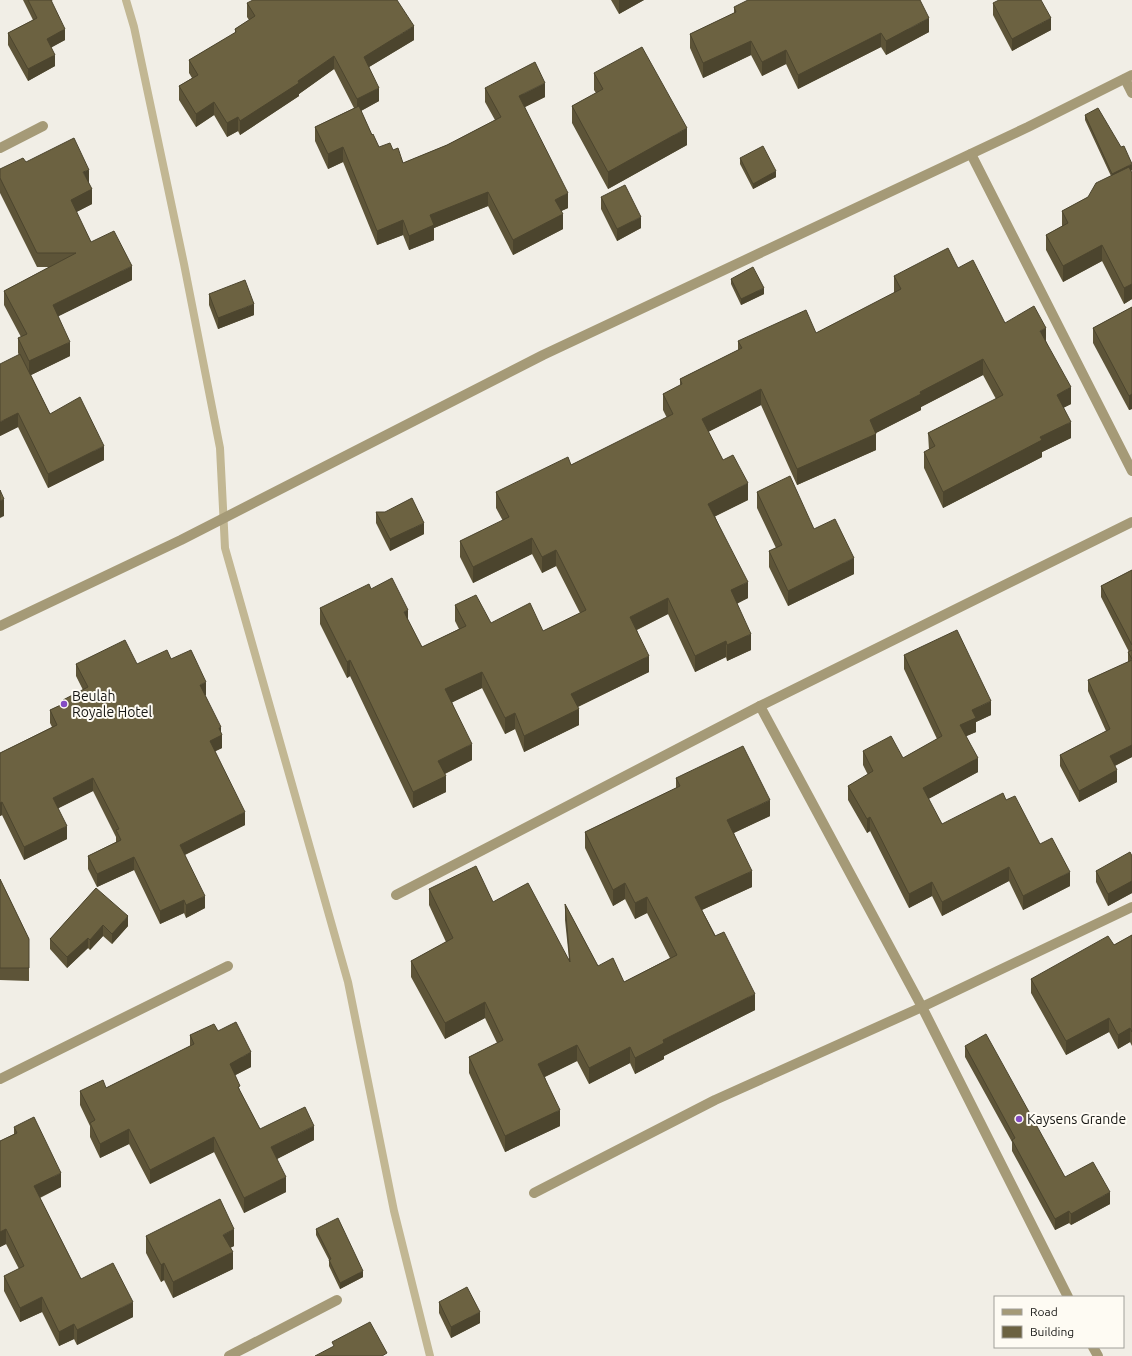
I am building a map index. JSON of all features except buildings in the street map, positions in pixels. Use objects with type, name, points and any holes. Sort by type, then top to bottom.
[{"type":"street","points":[[0,626],[181,540],[233,512],[543,355],[971,154],[1128,77],[1132,93]]},
{"type":"street","points":[[0,148],[43,126]]},
{"type":"street","points":[[971,154],[1132,471]]},
{"type":"street","points":[[396,895],[760,706],[1132,522]]},
{"type":"street","points":[[760,706],[922,1007],[1067,1296]]},
{"type":"street","points":[[534,1193],[715,1100],[922,1007],[1132,907]]},
{"type":"street","points":[[0,1079],[228,966]]},
{"type":"street","points":[[229,1356],[337,1300]]},
{"type":"waterway","points":[[126,0],[134,27],[184,264],[220,448],[225,548],[348,982],[394,1211],[430,1356]]},
{"type":"place","name":"Beulah Royale Hotel","points":[[64,704]]},
{"type":"place","name":"Kaysens Grande","points":[[1019,1119]]}]
